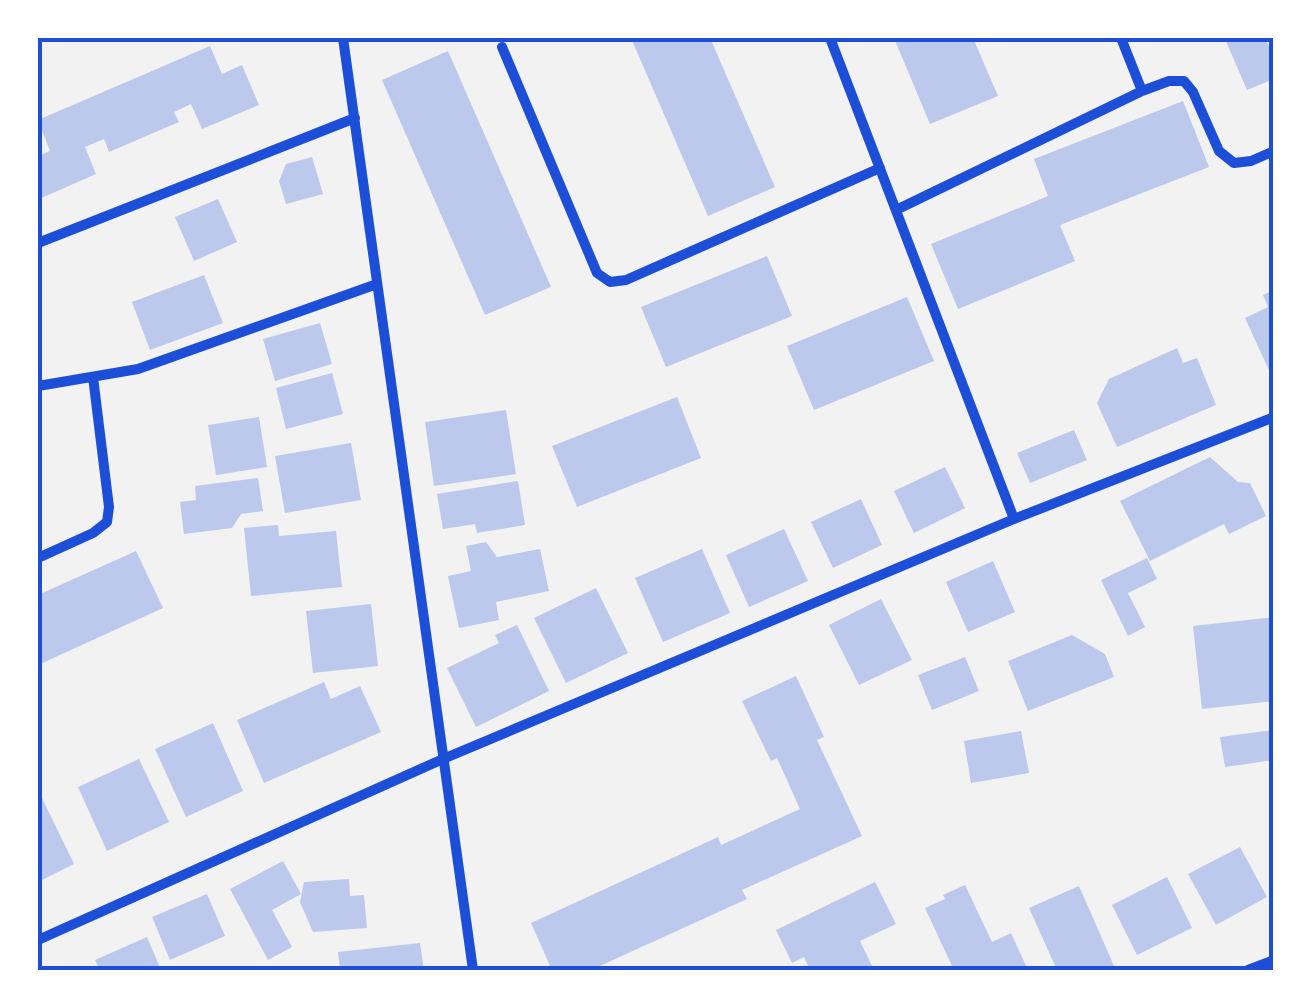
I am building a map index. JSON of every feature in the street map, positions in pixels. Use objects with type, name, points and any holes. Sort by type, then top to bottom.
[{"type":"street","points":[[343,38],[473,970]]},
{"type":"street","points":[[830,38],[1014,519]]},
{"type":"street","points":[[1121,38],[1142,92]]},
{"type":"street","points":[[502,48],[597,273],[610,282],[626,280],[880,168]]},
{"type":"street","points":[[896,210],[1169,81],[1184,81],[1193,92],[1220,151],[1234,162],[1252,161],[1274,151]]},
{"type":"street","points":[[38,242],[355,118]]},
{"type":"street","points":[[38,386],[138,369],[378,284]]},
{"type":"street","points":[[38,558],[94,533],[107,522],[109,507],[94,377]]},
{"type":"street","points":[[38,940],[442,759],[1014,519],[1274,417]]},
{"type":"street","points":[[1248,970],[1274,960]]},
{"type":"building","points":[[631,38],[710,38],[775,187],[708,216]]},
{"type":"building","points":[[894,38],[973,38],[998,96],[930,124]]},
{"type":"building","points":[[1265,38],[1274,58],[1274,79],[1247,90],[1225,39]]},
{"type":"building","points":[[210,46],[222,74],[242,65],[259,105],[202,129],[191,104],[174,112],[179,122],[109,152],[104,139],[85,147],[96,174],[39,199],[38,156],[50,151],[38,120]]},
{"type":"building","points":[[448,51],[551,287],[485,315],[382,80]]},
{"type":"building","points":[[1183,101],[1209,167],[1060,225],[1075,261],[958,309],[931,244],[1048,196],[1034,159]]},
{"type":"building","points":[[312,157],[323,194],[286,204],[279,181],[286,164]]},
{"type":"building","points":[[218,199],[237,242],[194,261],[175,217]]},
{"type":"building","points":[[767,256],[792,316],[666,367],[641,307]]},
{"type":"building","points":[[204,275],[223,323],[150,350],[132,302]]},
{"type":"building","points":[[1274,290],[1274,381],[1245,318],[1268,307],[1263,295]]},
{"type":"building","points":[[907,297],[934,361],[814,410],[787,346]]},
{"type":"building","points":[[320,323],[332,364],[275,381],[263,339]]},
{"type":"building","points":[[1177,348],[1183,363],[1197,358],[1216,405],[1117,447],[1097,403],[1109,379]]},
{"type":"building","points":[[332,373],[343,414],[286,429],[276,388]]},
{"type":"building","points":[[677,397],[701,458],[577,507],[552,446]]},
{"type":"building","points":[[506,410],[516,474],[434,486],[425,422]]},
{"type":"building","points":[[259,417],[267,467],[216,475],[208,425]]},
{"type":"building","points":[[1074,430],[1087,460],[1030,483],[1017,453]]},
{"type":"building","points":[[351,443],[361,500],[285,513],[275,456]]},
{"type":"building","points":[[1210,457],[1238,482],[1250,483],[1266,516],[1229,534],[1224,524],[1150,561],[1120,501]]},
{"type":"building","points":[[945,467],[965,508],[914,533],[894,491]]},
{"type":"building","points":[[258,478],[263,511],[241,514],[232,528],[184,534],[180,502],[196,500],[195,486]]},
{"type":"building","points":[[518,481],[525,525],[477,533],[475,524],[443,529],[437,494]]},
{"type":"building","points":[[861,499],[882,545],[833,568],[811,522]]},
{"type":"building","points":[[278,525],[279,536],[336,531],[342,587],[251,596],[244,528]]},
{"type":"building","points":[[784,529],[808,581],[749,607],[726,555]]},
{"type":"building","points":[[486,542],[497,557],[540,549],[549,591],[496,602],[499,620],[459,628],[448,576],[471,571],[466,546]]},
{"type":"building","points":[[702,549],[730,613],[663,642],[635,578]]},
{"type":"building","points":[[136,551],[163,608],[38,665],[38,595]]},
{"type":"building","points":[[1147,558],[1157,579],[1128,593],[1145,627],[1128,636],[1101,580]]},
{"type":"building","points":[[993,561],[1015,612],[968,632],[946,582]]},
{"type":"building","points":[[596,588],[628,653],[566,683],[534,618]]},
{"type":"building","points":[[881,599],[912,660],[859,685],[829,625]]},
{"type":"building","points":[[371,604],[378,666],[313,673],[306,611]]},
{"type":"building","points":[[1274,617],[1274,701],[1202,709],[1193,626]]},
{"type":"building","points":[[517,625],[549,691],[476,727],[447,668],[499,643],[495,635]]},
{"type":"building","points":[[1072,635],[1105,654],[1114,677],[1028,711],[1008,661]]},
{"type":"building","points":[[965,657],[979,691],[932,710],[918,675]]},
{"type":"building","points":[[796,676],[824,737],[817,740],[862,836],[742,890],[747,899],[591,970],[552,970],[531,923],[718,837],[721,845],[800,809],[777,758],[771,761],[742,701]]},
{"type":"building","points":[[324,682],[331,699],[360,686],[381,732],[264,783],[237,720]]},
{"type":"building","points":[[213,723],[243,791],[186,817],[155,749]]},
{"type":"building","points":[[1274,730],[1274,760],[1225,767],[1220,737]]},
{"type":"building","points":[[1021,731],[1029,773],[971,783],[964,741]]},
{"type":"building","points":[[139,759],[169,822],[107,851],[78,787]]},
{"type":"building","points":[[41,796],[74,864],[38,882],[38,798]]},
{"type":"building","points":[[1240,847],[1267,897],[1216,925],[1188,874]]},
{"type":"building","points":[[283,861],[301,894],[272,910],[292,947],[268,960],[230,889]]},
{"type":"building","points":[[1167,877],[1192,928],[1137,955],[1112,905]]},
{"type":"building","points":[[349,879],[350,896],[364,895],[367,928],[313,932],[300,902],[304,882]]},
{"type":"building","points":[[875,882],[896,924],[860,941],[874,970],[810,970],[804,957],[792,963],[776,930]]},
{"type":"building","points":[[965,885],[992,942],[1011,933],[1028,970],[944,970],[952,966],[925,908]]},
{"type":"building","points":[[1079,886],[1114,966],[1104,970],[1057,970],[1029,908]]},
{"type":"building","points":[[207,894],[225,936],[170,960],[152,917]]},
{"type":"building","points":[[147,937],[161,970],[100,970],[95,960]]},
{"type":"building","points":[[420,943],[424,970],[340,970],[338,952]]}]
